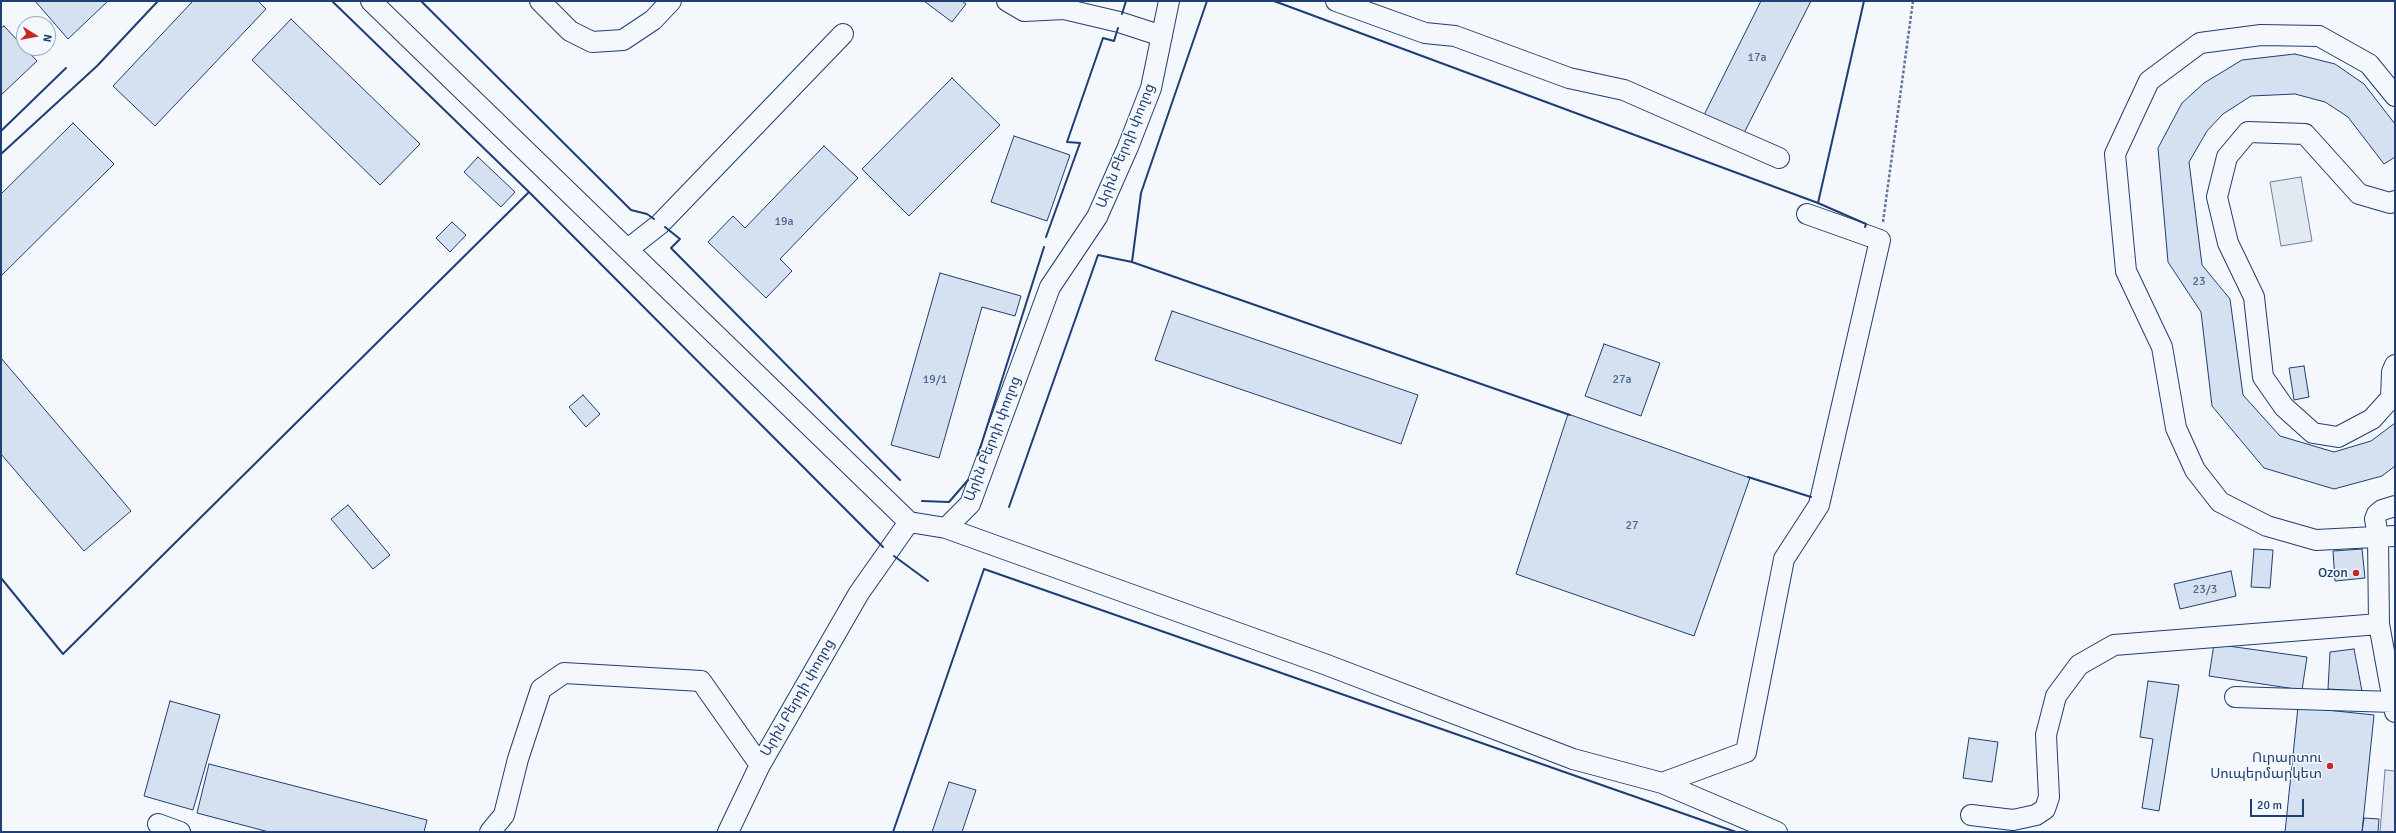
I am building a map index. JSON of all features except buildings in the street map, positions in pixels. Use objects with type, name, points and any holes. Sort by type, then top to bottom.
[{"type":"street","points":[[371,1],[909,522],[946,528],[1327,665],[1573,759],[1662,783],[1777,832]]},
{"type":"street","points":[[540,1],[570,31],[592,42],[623,40],[653,20],[670,1]]},
{"type":"street","points":[[1007,1],[1024,11],[1064,9],[1119,22],[1162,36]]},
{"type":"street","name":"Արին Բերդի փողոց","points":[[946,528],[970,504],[1050,286],[1098,217],[1128,147],[1151,88],[1169,1]]},
{"type":"street","points":[[1336,1],[1425,33],[1455,36],[1569,78],[1624,90],[1779,158]]},
{"type":"street","points":[[628,250],[660,224],[843,34]]},
{"type":"street","points":[[2386,536],[2316,540],[2267,526],[2220,502],[2195,470],[2176,428],[2162,347],[2126,271],[2115,154],[2149,81],[2200,43],[2261,35],[2319,36],[2369,64],[2395,96]]},
{"type":"street","points":[[2395,201],[2390,203],[2360,194],[2305,134],[2248,132],[2227,157],[2217,197],[2228,243],[2254,297],[2263,377],[2284,407],[2313,433],[2338,437],[2372,419],[2391,398],[2392,372],[2395,364]]},
{"type":"street","points":[[1662,783],[1746,752],[1784,559],[1819,504],[1880,240],[1807,214]]},
{"type":"street","points":[[2235,697],[2394,707],[2380,624],[2386,536],[2375,520],[2377,514],[2395,506]]},
{"type":"street","name":"Արին Բերդի փողոց","points":[[728,832],[760,764],[859,593],[909,522]]},
{"type":"street","points":[[1971,815],[2013,820],[2036,815],[2045,810],[2049,797],[2046,736],[2056,696],[2079,665],[2114,645],[2380,624]]},
{"type":"street","points":[[490,832],[504,816],[518,759],[541,689],[564,673],[701,681],[760,764]]},
{"type":"street","points":[[158,824],[180,832]]},
{"type":"path","points":[[1880,240],[1913,1]]},
{"type":"shaded area","points":[[2301,177],[2312,241],[2281,246],[2270,182]]},
{"type":"shaded area","points":[[2385,770],[2395,771],[2395,832],[2380,832]]},
{"type":"wall","points":[[1,154],[97,66],[158,1]]},
{"type":"wall","points":[[332,1],[529,192],[883,547]]},
{"type":"wall","points":[[421,1],[631,210],[647,214],[654,219]]},
{"type":"wall","points":[[1122,14],[1126,1]]},
{"type":"wall","points":[[1132,262],[1141,193],[1207,1]]},
{"type":"wall","points":[[1274,1],[1818,203],[1866,224],[1865,227]]},
{"type":"wall","points":[[1818,203],[1864,1]]},
{"type":"wall","points":[[1046,237],[1080,143],[1067,142],[1103,38],[1114,41],[1118,28]]},
{"type":"wall","points":[[1,131],[66,68]]},
{"type":"wall","points":[[1,578],[63,654],[529,192]]},
{"type":"wall","points":[[665,227],[680,239],[671,248],[900,480]]},
{"type":"wall","points":[[978,455],[1044,247]]},
{"type":"wall","points":[[1009,507],[1098,255],[1132,262],[1570,415]]},
{"type":"wall","points":[[1748,477],[1811,497]]},
{"type":"wall","points":[[922,501],[949,502],[969,479]]},
{"type":"wall","points":[[894,556],[928,581]]},
{"type":"wall","points":[[893,832],[984,569],[1736,832]]},
{"type":"place","name":"Ozon","points":[[2356,573]]},
{"type":"place","name":"Ուրարտու Սուպերմարկետ","points":[[2330,766]]}]
